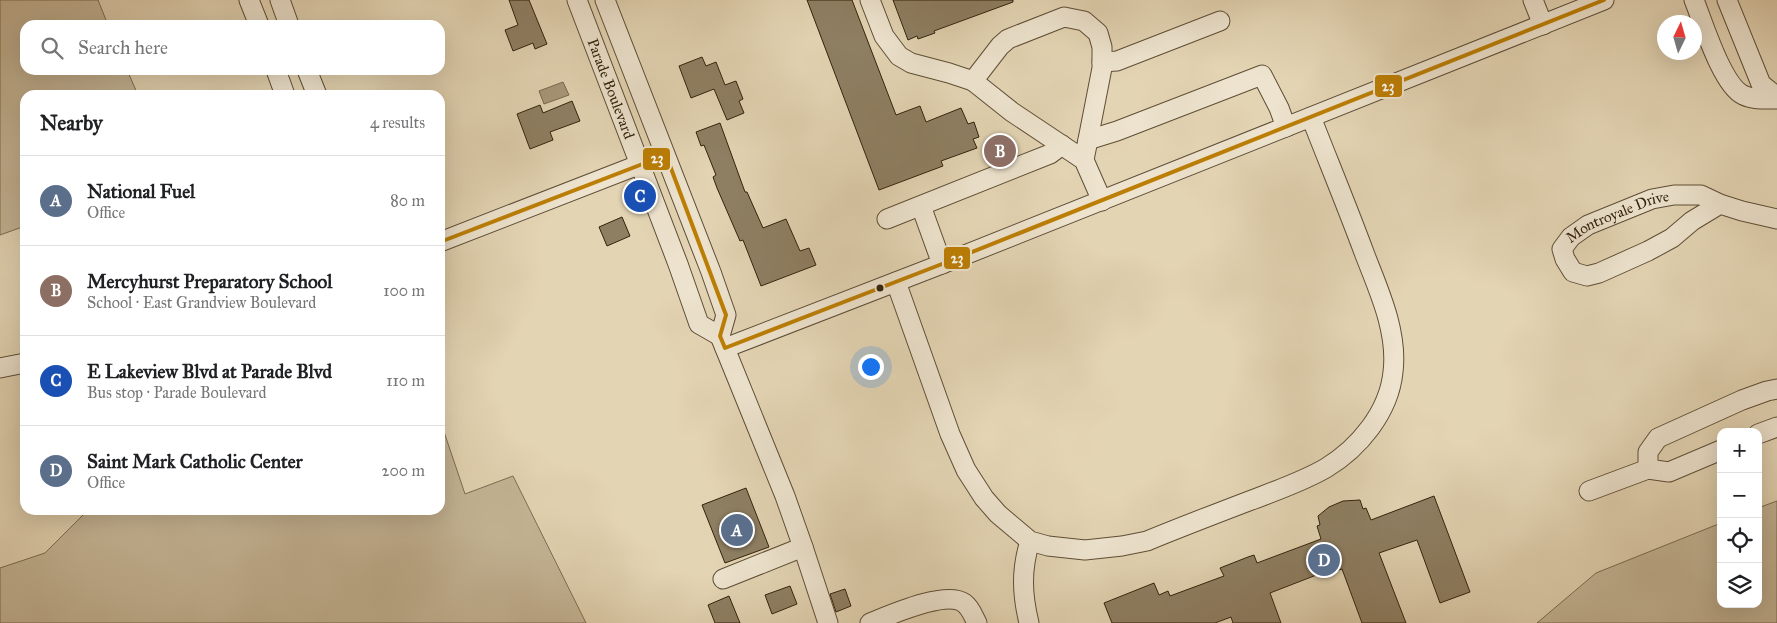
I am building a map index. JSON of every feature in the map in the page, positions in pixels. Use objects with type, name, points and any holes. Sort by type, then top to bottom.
[{"type":"street","points":[[249,0],[257,20]]},
{"type":"street","points":[[280,0],[287,20]]},
{"type":"street","name":"Parade Boulevard","points":[[577,0],[699,324],[723,342]]},
{"type":"street","name":"Parade Boulevard","points":[[605,0],[726,315],[723,342]]},
{"type":"street","points":[[870,0],[884,36],[899,56],[912,63],[973,81],[1012,112],[1084,160],[1102,201]]},
{"type":"street","points":[[1533,0],[1543,25]]},
{"type":"street","points":[[828,623],[785,496],[723,342],[896,282],[1604,0]]},
{"type":"street","points":[[1694,0],[1721,69],[1736,91],[1744,96],[1753,98],[1777,98]]},
{"type":"street","points":[[1727,0],[1761,84],[1777,98]]},
{"type":"street","points":[[973,81],[1000,46],[1008,39],[1064,17],[1084,22],[1098,33],[1102,47],[1102,62],[1084,160]]},
{"type":"street","points":[[1102,62],[1117,61],[1220,21]]},
{"type":"street","points":[[278,75],[283,90]]},
{"type":"street","points":[[309,75],[315,90]]},
{"type":"street","points":[[1088,140],[1117,131],[1262,75],[1279,108],[1286,127]]},
{"type":"street","points":[[896,282],[950,434],[966,470],[984,498],[998,514],[1030,541],[1048,546],[1085,550],[1122,546],[1147,540],[1296,483],[1326,467],[1348,452],[1364,436],[1375,420],[1386,398],[1393,373],[1394,353],[1391,332],[1370,268],[1311,117]]},
{"type":"street","points":[[887,219],[1050,154],[1062,145]]},
{"type":"street","points":[[445,240],[666,155]]},
{"type":"street","name":"Montroyale Drive","points":[[1720,204],[1692,221],[1672,238],[1648,251],[1588,276],[1573,272],[1565,259],[1562,249],[1571,237],[1588,225],[1652,198],[1701,195],[1742,211],[1777,219]]},
{"type":"street","points":[[920,206],[942,264]]},
{"type":"street","points":[[0,368],[20,364]]},
{"type":"street","points":[[1648,469],[1648,452],[1658,438],[1742,400],[1767,390],[1777,390]]},
{"type":"street","points":[[1762,433],[1777,427]]},
{"type":"street","points":[[1589,491],[1648,469],[1669,472],[1717,452]]},
{"type":"street","points":[[1029,623],[1023,583],[1024,562],[1030,541]]},
{"type":"street","points":[[733,570],[803,547]]},
{"type":"street","points":[[878,622],[938,599],[953,599],[964,603],[971,611],[976,623]]},
{"type":"shaded area","points":[[0,0],[98,0],[106,20],[20,20],[20,75],[129,75],[136,90],[20,90],[20,228],[0,235]]},
{"type":"shaded area","points":[[563,82],[569,95],[544,104],[539,91]]},
{"type":"shaded area","points":[[445,435],[465,494],[513,476],[586,623],[0,623],[0,568],[45,553],[83,515],[445,515]]},
{"type":"shaded area","points":[[1777,501],[1777,623],[1537,623],[1596,573],[1717,525],[1717,608],[1762,608],[1762,507]]},
{"type":"building","points":[[509,0],[529,0],[547,44],[535,49],[533,43],[513,51],[505,30],[518,25]]},
{"type":"building","points":[[807,0],[852,0],[896,115],[920,106],[926,122],[961,108],[968,124],[974,122],[979,137],[973,139],[977,148],[941,161],[943,166],[879,190]]},
{"type":"building","points":[[893,0],[1013,0],[1013,2],[934,31],[935,33],[918,39],[917,36],[908,40]]},
{"type":"building","points":[[702,57],[706,66],[716,62],[725,85],[736,81],[743,99],[739,101],[744,113],[727,120],[714,89],[691,98],[679,66]]},
{"type":"building","points":[[572,101],[580,121],[550,132],[553,140],[530,149],[517,114],[540,105],[543,113]]},
{"type":"building","points":[[720,123],[745,192],[747,192],[763,228],[786,219],[800,251],[809,248],[816,265],[761,286],[743,240],[740,241],[717,188],[713,177],[716,175],[704,145],[701,146],[696,132]]},
{"type":"building","points":[[622,217],[630,236],[607,246],[599,227]]},
{"type":"building","points":[[746,488],[769,547],[725,563],[702,505]]},
{"type":"building","points":[[1434,496],[1470,592],[1440,603],[1417,540],[1379,553],[1406,623],[1362,623],[1342,569],[1333,572],[1332,569],[1270,593],[1281,623],[1233,623],[1231,617],[1215,623],[1112,623],[1104,603],[1154,583],[1159,595],[1168,591],[1170,596],[1224,576],[1220,568],[1248,557],[1254,555],[1257,563],[1321,539],[1317,526],[1320,525],[1318,516],[1329,507],[1343,501],[1360,500],[1363,509],[1366,508],[1371,520]]},
{"type":"building","points":[[790,586],[797,604],[772,614],[765,595]]},
{"type":"building","points":[[845,589],[851,606],[836,612],[830,594]]},
{"type":"building","points":[[729,596],[740,623],[715,623],[708,605]]},
{"type":"transit line","name":"23","points":[[445,240],[666,155],[726,315],[720,336],[725,348],[942,264],[1604,0]]},
{"type":"place","name":"Mercyhurst Preparatory School","points":[[1000,151]]},
{"type":"place","name":"E Lakeview Blvd at Parade Blvd","points":[[640,196]]},
{"type":"place","name":"National Fuel","points":[[737,530]]},
{"type":"place","name":"Saint Mark Catholic Center","points":[[1324,560]]}]
